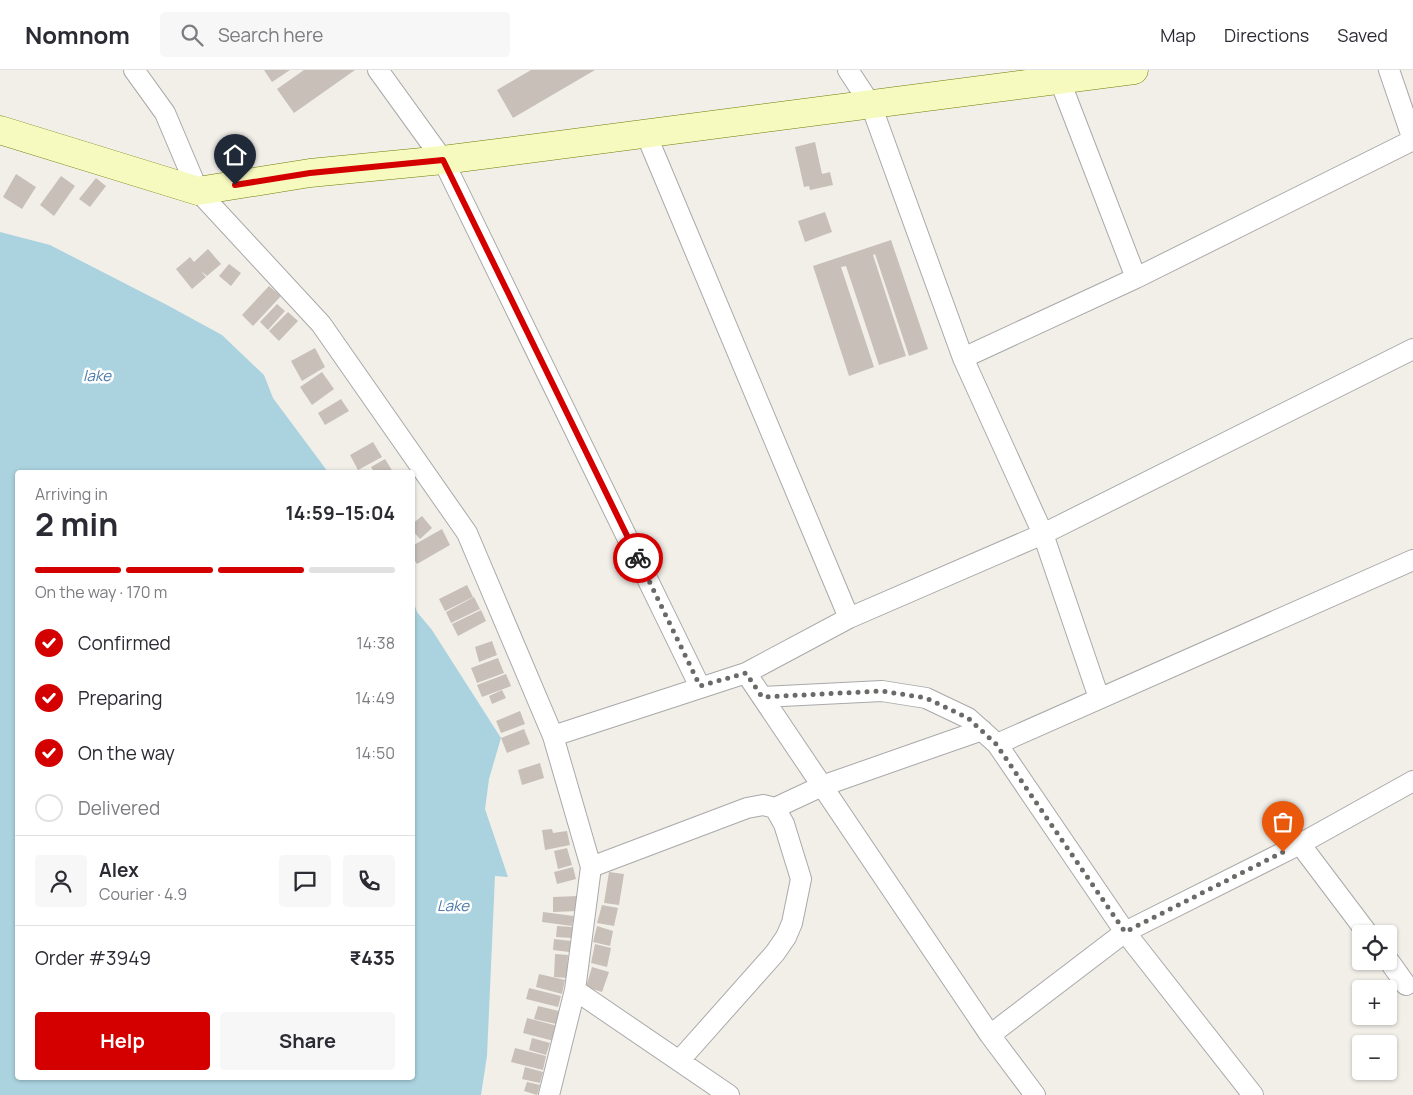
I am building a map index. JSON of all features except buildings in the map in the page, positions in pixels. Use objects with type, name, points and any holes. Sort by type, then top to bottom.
[{"type":"street","points":[[134,70],[164,113],[198,191],[321,324],[467,533],[553,736],[591,867],[575,990],[549,1095]]},
{"type":"street","points":[[378,70],[443,160],[700,686]]},
{"type":"street","points":[[848,70],[871,105],[963,358],[1043,534],[1099,698]]},
{"type":"street","points":[[0,130],[198,191],[310,173],[443,160],[871,105],[1056,75],[1134,70]]},
{"type":"street","points":[[963,358],[1136,278],[1413,140],[1389,70]]},
{"type":"street","points":[[1056,75],[1136,278]]},
{"type":"street","points":[[646,134],[849,618]]},
{"type":"street","points":[[553,736],[700,686],[746,673],[849,618],[1043,534],[1413,349]]},
{"type":"street","points":[[996,744],[1413,560]]},
{"type":"street","points":[[746,673],[990,1036],[1035,1095]]},
{"type":"street","points":[[762,697],[882,691],[926,698],[968,718],[996,744],[1125,932],[1253,1095]]},
{"type":"street","points":[[591,867],[747,808],[763,805],[775,808],[822,786],[982,730]]},
{"type":"street","points":[[990,1036],[1125,932],[1300,844],[1413,781]]},
{"type":"street","points":[[679,1061],[775,953],[792,924],[801,879],[784,824],[775,808]]},
{"type":"street","points":[[1300,844],[1361,925]]},
{"type":"street","points":[[1395,970],[1406,985]]},
{"type":"street","points":[[575,990],[729,1095]]},
{"type":"water","name":"lake","points":[[0,232],[50,245],[222,335],[264,375],[273,398],[327,470],[15,470],[15,1080],[415,1080],[415,606],[417,612],[432,630],[501,738],[489,779],[485,809],[508,877],[495,876],[487,1056],[481,1095],[0,1095]]},
{"type":"way so far","points":[[638,558],[700,686],[746,673],[762,697],[882,691],[926,698],[968,718],[996,744],[1125,932],[1283,852]]},
{"type":"route","points":[[235,185],[310,173],[443,160],[638,558]]},
{"type":"water label","name":"Lake","points":[[453,906]]}]
